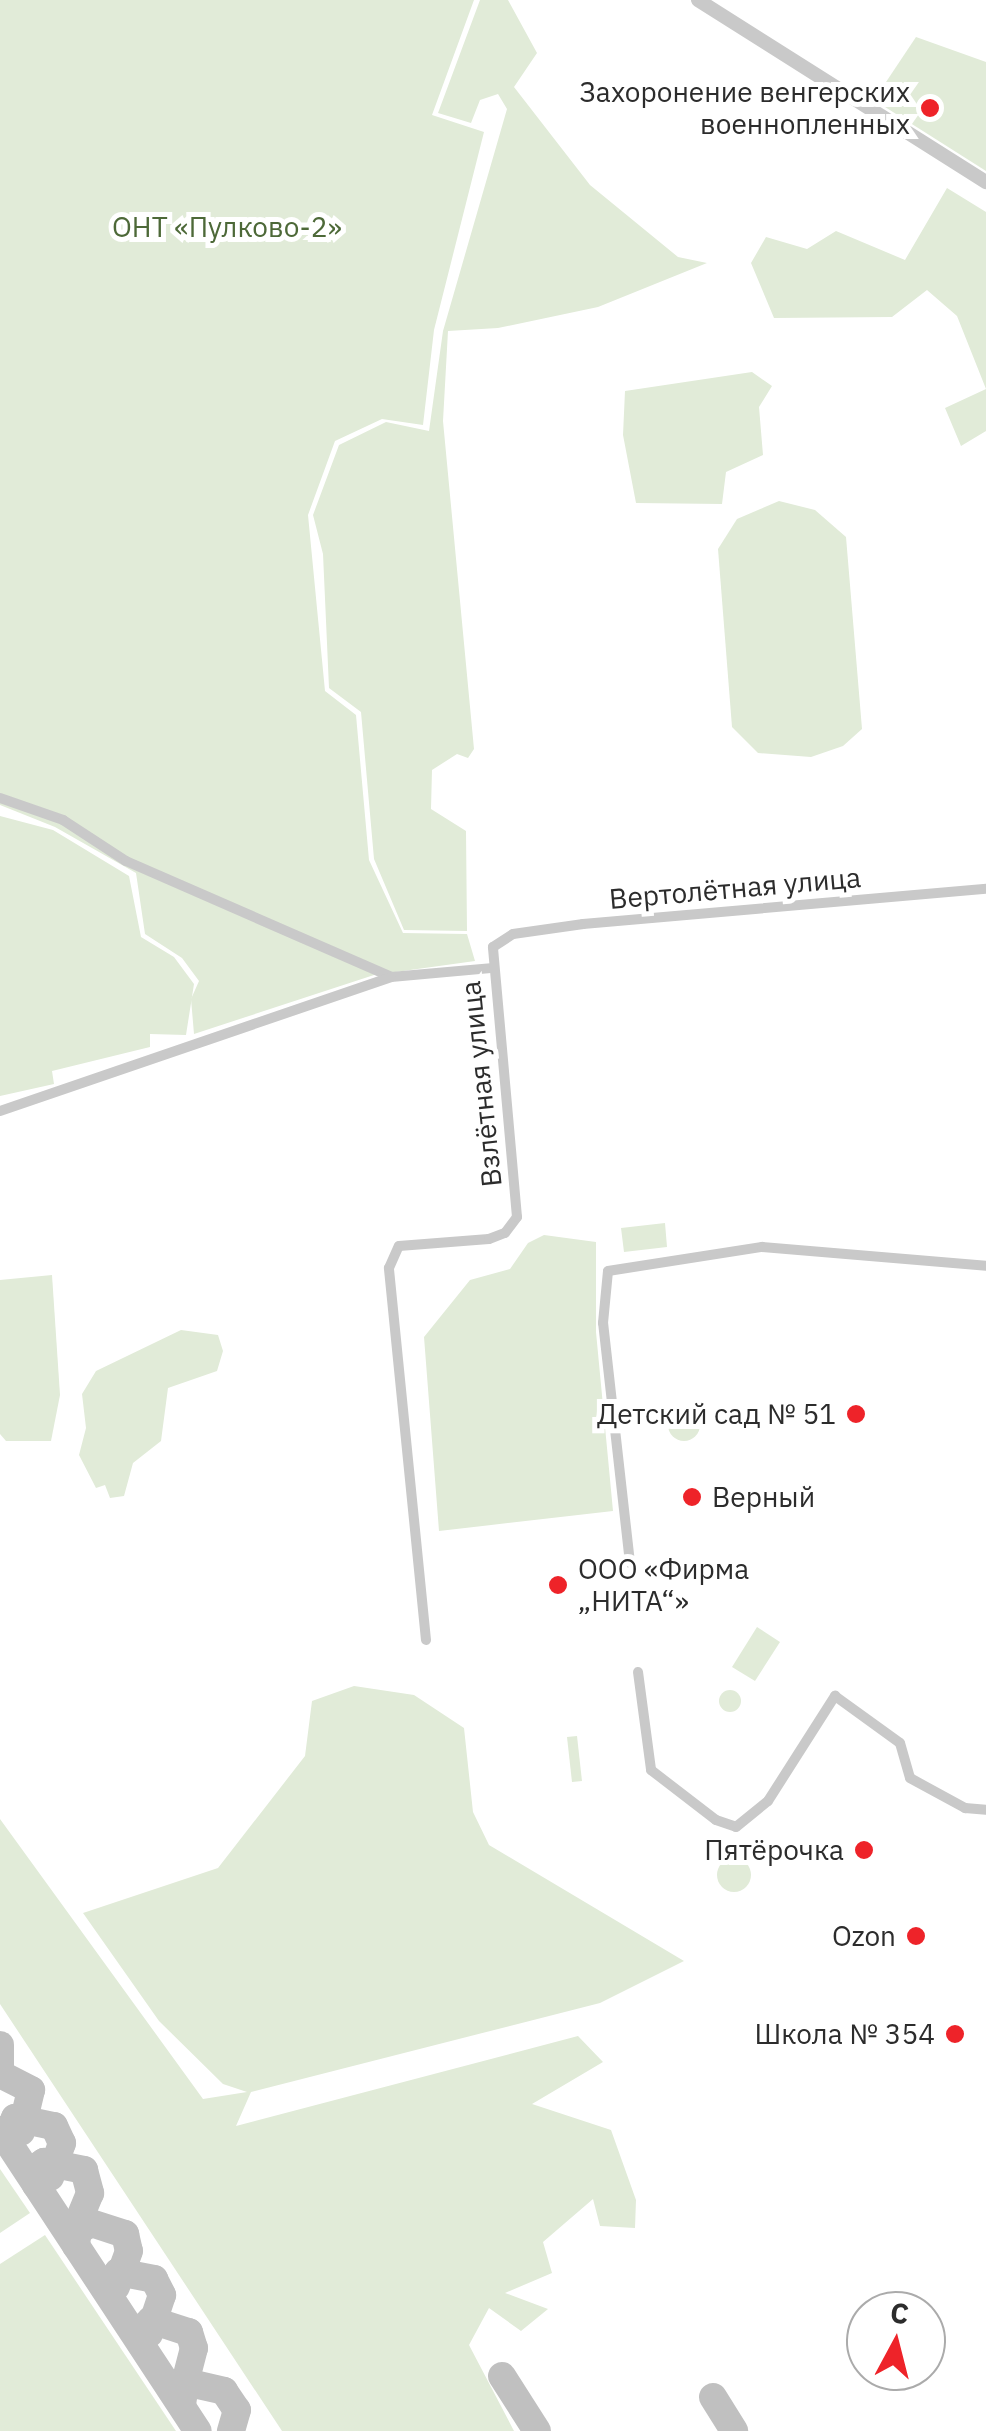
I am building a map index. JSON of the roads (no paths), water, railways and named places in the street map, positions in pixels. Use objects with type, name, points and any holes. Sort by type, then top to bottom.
[{"type":"street","points":[[698,0],[986,182]]},
{"type":"street","points":[[0,798],[63,820],[126,861],[391,977]]},
{"type":"street","name":"Вертолётная улица","points":[[493,947],[513,934],[583,924],[986,889]]},
{"type":"street","name":"Взлётная улица","points":[[426,1640],[391,1256],[399,1246],[489,1239],[505,1233],[517,1217],[493,947]]},
{"type":"street","points":[[0,1111],[391,977],[492,968]]},
{"type":"street","points":[[630,1563],[603,1323],[608,1271],[762,1247],[986,1266]]},
{"type":"street","points":[[638,1672],[651,1770],[716,1820],[736,1827],[768,1801],[835,1696],[900,1742],[910,1778],[965,1808],[986,1810]]},
{"type":"place","name":"Захоронение венгерских военнопленных","points":[[930,108]]},
{"type":"place","name":"Детский сад № 51","points":[[856,1414]]},
{"type":"place","name":"Верный","points":[[692,1497]]},
{"type":"place","name":"ООО «Фирма „НИТА“»","points":[[558,1585]]},
{"type":"place","name":"Пятёрочка","points":[[864,1850]]},
{"type":"place","name":"Ozon","points":[[916,1936]]},
{"type":"place","name":"Школа № 354","points":[[955,2034]]},
{"type":"park label","name":"ОНТ «Пулково-2»","points":[[227,227]]}]
